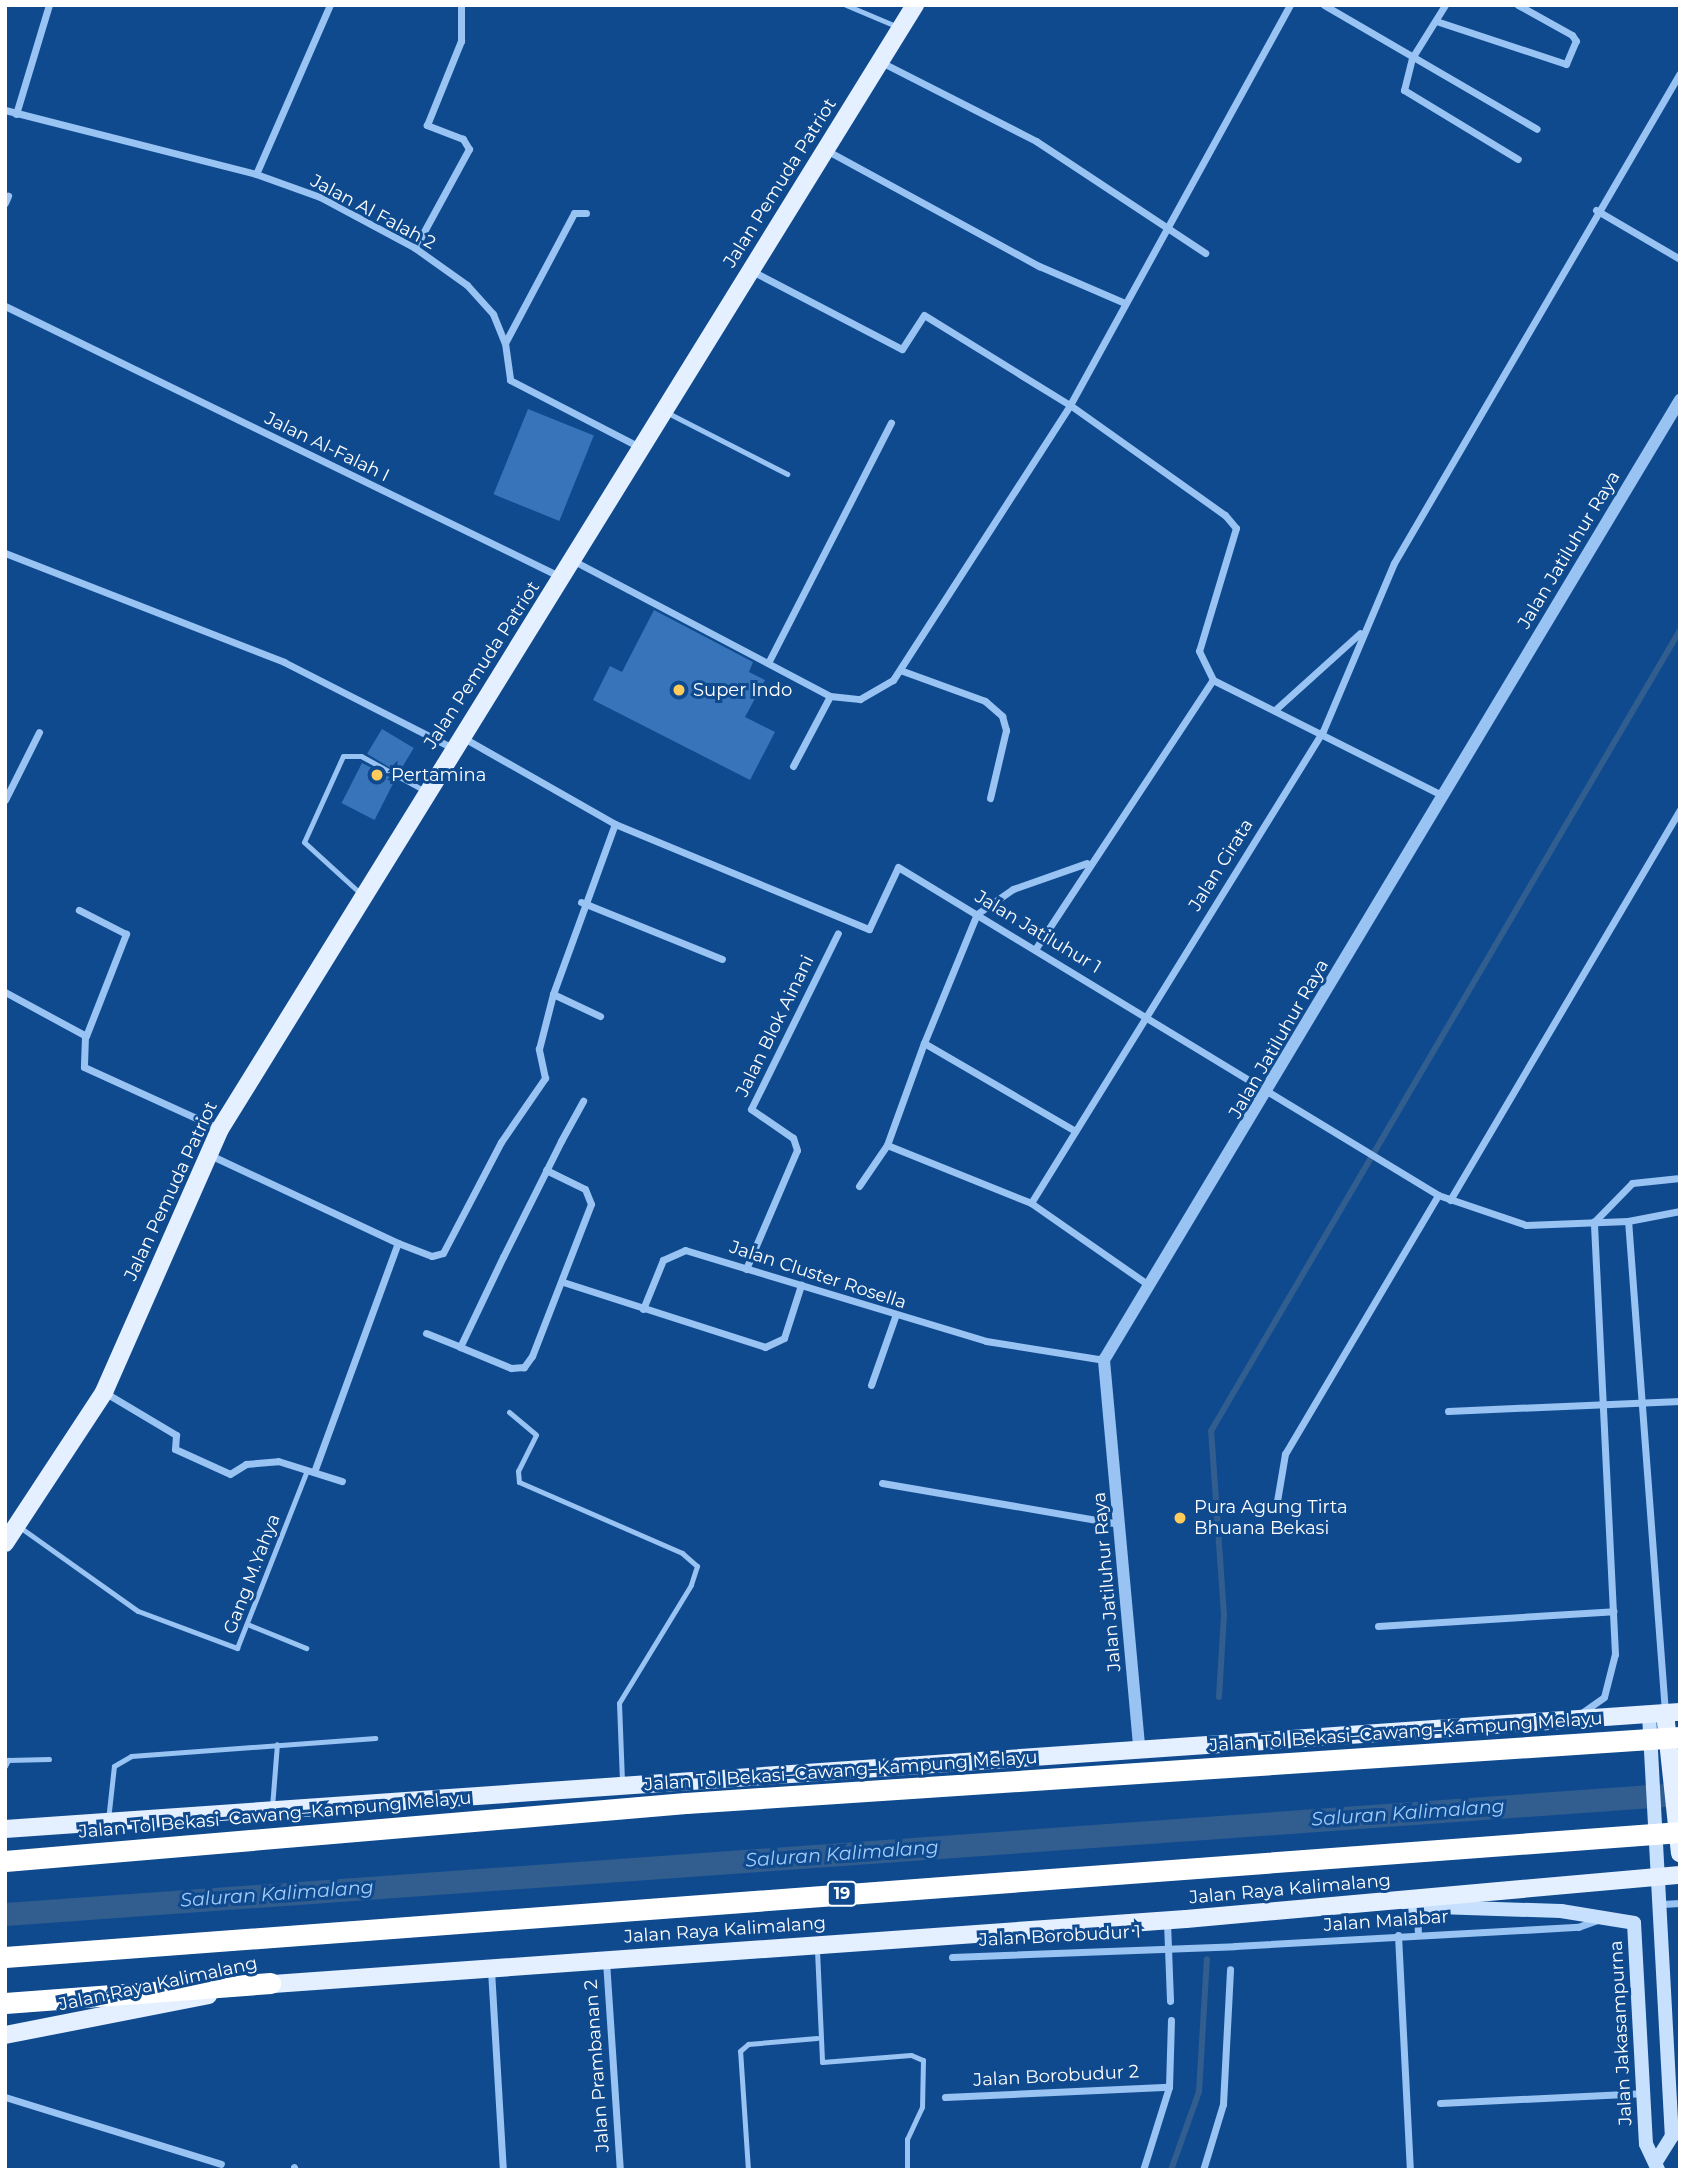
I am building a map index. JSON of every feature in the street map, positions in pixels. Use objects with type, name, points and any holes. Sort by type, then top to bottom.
[{"type":"highway","name":"Jalan Tol Bekasi–Cawang–Kampung Melayu","points":[[5,1861],[700,1802],[1667,1748]]},
{"type":"highway","name":"19","points":[[5,1957],[1671,1828]]},
{"type":"highway","points":[[5,2003],[270,1983]]},
{"type":"main road","name":"Jalan Pemuda Patriot","points":[[5,1543],[104,1392],[220,1129],[366,898],[426,792],[563,578],[640,447],[915,5]]},
{"type":"main road","points":[[5,1829],[1139,1745],[1665,1713],[1671,1828],[1680,1853]]},
{"type":"main road","name":"Jalan Jakasampurna","points":[[1658,2165],[1672,2136],[1660,1877],[1671,1828]]},
{"type":"main road","name":"Jalan Raya Kalimalang","points":[[5,2035],[270,1983],[1167,1920],[1680,1875]]},
{"type":"main road","name":"Jalan Jakasampurna","points":[[1360,1904],[1604,1917],[1634,1923],[1641,2093],[1646,2144],[1658,2165]]},
{"type":"street","points":[[16,114],[49,5]]},
{"type":"street","points":[[256,174],[330,5]]},
{"type":"street","points":[[415,248],[469,149],[463,139],[426,125],[461,40],[461,5]]},
{"type":"street","points":[[573,561],[830,696],[860,699],[900,670],[1070,405],[1290,5]]},
{"type":"street","points":[[1324,5],[1537,129]]},
{"type":"street","points":[[1445,5],[1412,58],[1404,90],[1518,159]]},
{"type":"street","points":[[1436,21],[1524,55],[1566,64],[1576,41],[1572,35],[1518,5]]},
{"type":"street","points":[[881,61],[1036,141],[1205,253]]},
{"type":"street","points":[[1276,709],[1361,633],[1394,563],[1596,210],[1680,73]]},
{"type":"street","name":"Jalan Al Falah 2","points":[[5,110],[256,174],[320,197],[415,248],[481,299],[505,342],[510,380],[640,447]]},
{"type":"street","points":[[826,149],[1040,266],[1125,303]]},
{"type":"street","points":[[1596,210],[1680,259]]},
{"type":"street","points":[[505,342],[574,213],[586,213]]},
{"type":"street","points":[[751,270],[902,349],[924,315],[1070,405],[1236,528],[1200,639],[1202,661],[1213,680],[1323,731],[1440,794]]},
{"type":"street","name":"Jalan Al-Falah I","points":[[5,306],[78,344],[563,578]]},
{"type":"street","name":"Jalan Jatiluhur Raya","points":[[1139,1745],[1104,1360],[1153,1288],[1269,1093],[1440,794],[1680,400]]},
{"type":"street","points":[[768,663],[891,423]]},
{"type":"street","name":"Jalan Jatiluhur 1","points":[[5,553],[284,662],[457,743],[615,824],[869,929],[898,867],[1450,1200],[1518,1224],[1628,1221],[1680,1211]]},
{"type":"street","name":"Jalan Cirata","points":[[1031,1203],[1323,731],[1346,685],[1361,633]]},
{"type":"street","points":[[900,670],[985,701],[1002,716],[1006,730],[990,798]]},
{"type":"street","points":[[1036,948],[1087,863],[1213,680]]},
{"type":"street","points":[[793,766],[830,696]]},
{"type":"street","points":[[5,800],[39,732]]},
{"type":"street","points":[[1450,1200],[1680,810]]},
{"type":"street","points":[[208,1154],[398,1243],[432,1256],[443,1253],[500,1142],[545,1078],[539,1049],[553,994],[581,902],[615,824]]},
{"type":"street","points":[[859,1186],[887,1145],[924,1043],[977,914],[1013,889],[1087,863]]},
{"type":"street","points":[[581,902],[722,959]]},
{"type":"street","points":[[79,910],[126,934],[85,1036],[84,1067],[220,1129]]},
{"type":"street","name":"Jalan Blok Ainani","points":[[746,1269],[797,1150],[793,1138],[753,1114],[753,1104],[838,933]]},
{"type":"street","points":[[5,992],[85,1036]]},
{"type":"street","points":[[553,994],[600,1016]]},
{"type":"street","points":[[924,1043],[1075,1131]]},
{"type":"street","points":[[460,1347],[546,1170],[583,1101]]},
{"type":"street","points":[[887,1145],[1031,1203],[1153,1288]]},
{"type":"street","points":[[426,1333],[511,1368],[524,1367],[563,1282],[591,1199],[585,1189],[546,1170]]},
{"type":"street","points":[[1571,1720],[1604,1698],[1612,1682],[1614,1611],[1594,1222],[1632,1183],[1677,1178]]},
{"type":"street","points":[[1276,1507],[1285,1454],[1438,1195]]},
{"type":"street","points":[[1628,1221],[1638,1402],[1665,1713]]},
{"type":"street","points":[[311,1471],[398,1243]]},
{"type":"street","name":"Jalan Cluster Rosella","points":[[643,1310],[658,1266],[672,1252],[746,1269],[895,1317],[1018,1348],[1104,1360]]},
{"type":"street","points":[[563,1282],[643,1310],[772,1346],[787,1333],[801,1285]]},
{"type":"street","points":[[871,1385],[895,1317]]},
{"type":"street","points":[[104,1392],[176,1435],[175,1450],[230,1474],[246,1464],[278,1461],[342,1480]]},
{"type":"street","points":[[1448,1411],[1680,1401]]},
{"type":"street","points":[[882,1483],[1119,1524]]},
{"type":"street","points":[[1378,1626],[1614,1611]]},
{"type":"street","points":[[1662,1904],[1680,1903]]},
{"type":"street","points":[[1417,1906],[1418,1934]]},
{"type":"street","name":"Jalan Malabar","points":[[1169,1947],[1578,1927],[1604,1917]]},
{"type":"street","points":[[1167,1920],[1170,2001]]},
{"type":"street","points":[[1398,1936],[1410,2170]]},
{"type":"street","name":"Jalan Borobudur 1","points":[[952,1957],[1169,1947]]},
{"type":"street","name":"Jalan Prambanan 2","points":[[606,1960],[620,2170]]},
{"type":"street","points":[[491,1966],[503,2170]]},
{"type":"street","points":[[1203,2170],[1223,2104],[1230,1969]]},
{"type":"street","points":[[1143,2170],[1169,2087],[1171,2020]]},
{"type":"street","name":"Jalan Borobudur 2","points":[[945,2097],[1169,2087]]},
{"type":"street","points":[[1440,2103],[1641,2093]]},
{"type":"street","points":[[5,2097],[221,2164]]},
{"type":"lane","points":[[846,5],[901,28]]},
{"type":"lane","points":[[663,411],[787,474]]},
{"type":"lane","points":[[366,898],[304,842],[343,756],[361,756],[426,792]]},
{"type":"lane","points":[[509,1412],[536,1436],[519,1482],[682,1553],[697,1566],[691,1585],[619,1703],[622,1782]]},
{"type":"lane","name":"Gang M.Yahya","points":[[18,1526],[138,1611],[237,1648],[311,1471]]},
{"type":"lane","points":[[247,1624],[306,1648]]},
{"type":"lane","points":[[108,1822],[114,1766],[121,1760],[277,1744],[375,1738]]},
{"type":"lane","points":[[272,1811],[277,1744]]},
{"type":"lane","points":[[5,1766],[8,1760],[49,1759]]},
{"type":"lane","points":[[817,1944],[819,2057],[827,2064],[921,2058],[923,2099],[906,2142],[907,2170]]},
{"type":"lane","points":[[748,2170],[740,2051],[748,2044],[817,2038]]},
{"type":"building","points":[[528,409],[594,436],[559,521],[494,494]]},
{"type":"building","name":"Super Indo","points":[[654,610],[753,662],[749,672],[765,680],[745,717],[775,732],[750,780],[593,700],[610,666],[622,672]]},
{"type":"building","points":[[382,729],[414,748],[399,773],[367,754]]},
{"type":"building","points":[[362,763],[395,780],[375,820],[342,803]]},
{"type":"waterway","points":[[1219,1697],[1224,1615],[1211,1431],[1680,630]]},
{"type":"waterway","name":"Saluran Kalimalang","points":[[5,1914],[1680,1794]]},
{"type":"waterway","points":[[1171,2170],[1199,2092],[1207,1959]]},
{"type":"place","name":"Super Indo","points":[[679,690]]},
{"type":"place","name":"Pertamina","points":[[377,775]]},
{"type":"place","name":"Pura Agung Tirta Bhuana Bekasi","points":[[1180,1518]]}]
